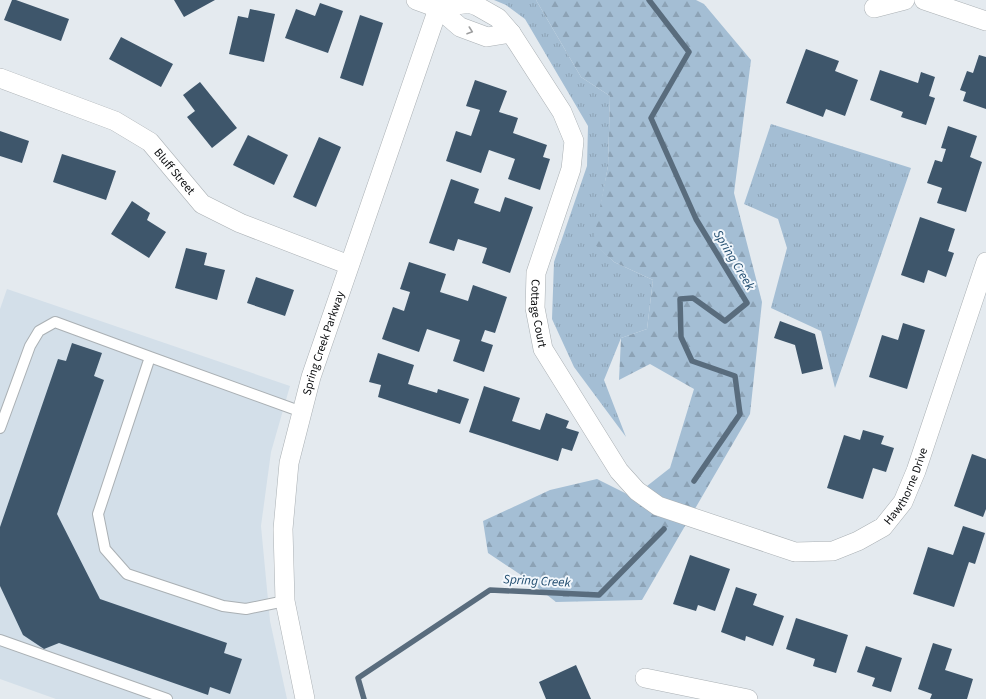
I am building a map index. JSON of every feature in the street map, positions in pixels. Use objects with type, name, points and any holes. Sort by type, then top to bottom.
[{"type":"street","points":[[416,0],[440,4],[460,27],[487,37],[511,33]]},
{"type":"street","points":[[874,8],[905,0]]},
{"type":"street","points":[[924,0],[986,21]]},
{"type":"street","name":"Cottage Court","points":[[440,4],[469,3],[498,18],[511,33],[562,112],[574,141],[571,169],[536,273],[535,308],[543,349],[619,471],[637,491],[658,506]]},
{"type":"street","name":"Spring Creek Parkway","points":[[305,699],[285,601],[283,529],[290,463],[311,377],[440,4]]},
{"type":"street","name":"Bluff Street","points":[[0,78],[115,121],[150,142],[202,204],[240,223],[350,265]]},
{"type":"street","name":"Hawthorne Drive","points":[[658,506],[795,552],[833,551],[858,541],[883,527],[903,502],[916,471],[986,262]]},
{"type":"street","points":[[645,678],[748,699]]},
{"type":"lane","points":[[0,428],[30,346],[39,331],[55,322],[302,412]]},
{"type":"lane","points":[[150,357],[98,514],[105,549],[127,574],[223,606],[246,608],[285,601]]},
{"type":"lane","points":[[0,640],[167,699]]},
{"type":"shaded area","points":[[7,289],[290,386],[271,452],[261,526],[270,621],[287,699],[56,699],[0,679],[0,309]]},
{"type":"green space","points":[[494,0],[536,0],[581,77],[610,96],[608,166],[594,243],[614,262],[653,280],[647,329],[621,338],[604,380],[626,437],[574,367],[552,319],[554,262],[587,166],[588,126],[525,19],[506,5]]},
{"type":"green space","points":[[536,0],[696,0],[704,4],[751,60],[734,193],[762,302],[750,414],[642,600],[556,602],[524,577],[488,553],[483,521],[550,490],[597,479],[633,497],[670,468],[694,389],[650,364],[619,380],[621,338],[647,329],[653,280],[614,262],[593,243],[608,166],[610,96],[581,77]]},
{"type":"green space","points":[[771,124],[911,168],[835,388],[821,331],[771,308],[787,248],[778,219],[744,204]]},
{"type":"building","points":[[12,0],[16,0],[69,19],[61,41],[4,20]]},
{"type":"building","points":[[174,0],[215,0],[184,17]]},
{"type":"building","points":[[320,3],[343,11],[328,53],[285,38],[296,9],[315,16]]},
{"type":"building","points":[[250,9],[275,14],[264,62],[229,54],[238,16],[248,18]]},
{"type":"building","points":[[360,15],[383,23],[363,86],[340,78]]},
{"type":"building","points":[[121,37],[173,64],[161,87],[109,59]]},
{"type":"building","points":[[806,49],[839,61],[835,71],[858,80],[845,116],[826,109],[823,117],[786,103]]},
{"type":"building","points":[[979,55],[986,57],[986,109],[963,101],[966,92],[960,90],[967,71],[973,73]]},
{"type":"building","points":[[880,70],[918,83],[921,72],[935,77],[929,96],[935,98],[926,125],[901,117],[903,112],[870,100]]},
{"type":"building","points":[[475,80],[507,91],[499,112],[518,118],[513,133],[547,145],[543,157],[550,159],[540,190],[508,179],[515,159],[489,150],[481,173],[446,161],[456,131],[471,136],[480,110],[466,106]]},
{"type":"building","points":[[200,82],[237,128],[212,148],[187,117],[195,111],[183,95]]},
{"type":"building","points":[[948,126],[977,136],[970,157],[982,162],[966,212],[937,203],[942,188],[927,183],[935,160],[942,162],[946,149],[941,148]]},
{"type":"building","points":[[0,131],[29,141],[22,163],[0,156]]},
{"type":"building","points":[[248,135],[288,155],[274,185],[233,165]]},
{"type":"building","points":[[319,137],[341,147],[316,207],[293,197]]},
{"type":"building","points":[[62,154],[116,171],[106,200],[53,182]]},
{"type":"building","points":[[451,179],[479,189],[474,203],[500,212],[505,197],[533,207],[510,273],[482,263],[487,248],[458,239],[454,251],[429,243]]},
{"type":"building","points":[[132,201],[150,213],[147,220],[166,232],[149,258],[111,234]]},
{"type":"building","points":[[920,217],[955,229],[948,251],[954,253],[946,277],[928,270],[924,283],[901,275]]},
{"type":"building","points":[[186,248],[207,253],[204,265],[225,270],[217,300],[175,288]]},
{"type":"building","points":[[409,262],[446,274],[440,292],[468,301],[473,285],[507,297],[495,333],[485,330],[481,341],[493,345],[484,372],[453,361],[460,340],[427,329],[419,352],[382,339],[393,307],[404,311],[410,292],[400,289]]},
{"type":"building","points":[[256,277],[294,290],[285,316],[247,303]]},
{"type":"building","points":[[780,321],[815,334],[823,369],[802,374],[795,345],[774,338]]},
{"type":"building","points":[[903,323],[925,330],[907,389],[869,377],[882,335],[898,340]]},
{"type":"building","points":[[72,343],[102,353],[94,376],[104,380],[57,514],[100,599],[227,643],[224,653],[242,659],[230,694],[210,687],[208,695],[59,643],[44,649],[23,635],[0,586],[0,527],[58,359],[66,361]]},
{"type":"building","points":[[378,353],[414,365],[408,384],[437,393],[438,389],[469,399],[460,424],[378,397],[381,385],[369,382]]},
{"type":"building","points":[[484,386],[520,398],[512,421],[540,430],[546,413],[569,421],[566,428],[579,432],[572,451],[562,448],[558,461],[469,432]]},
{"type":"building","points":[[863,430],[884,436],[881,444],[894,448],[886,472],[873,468],[863,499],[827,488],[844,435],[860,440]]},
{"type":"building","points":[[972,454],[986,459],[986,509],[983,517],[954,506]]},
{"type":"building","points":[[963,526],[985,533],[975,564],[969,562],[954,607],[913,594],[928,547],[953,555]]},
{"type":"building","points":[[690,555],[730,569],[715,611],[698,605],[696,611],[673,604]]},
{"type":"building","points":[[736,587],[757,594],[753,605],[784,616],[773,646],[746,636],[745,641],[721,632]]},
{"type":"building","points":[[796,618],[848,635],[836,673],[813,666],[815,659],[786,649]]},
{"type":"building","points":[[933,643],[952,649],[945,670],[973,679],[967,699],[930,699],[932,694],[918,689]]},
{"type":"building","points":[[866,646],[902,658],[891,692],[872,686],[875,678],[857,672]]},
{"type":"building","points":[[576,665],[591,699],[546,699],[539,682]]},
{"type":"waterway","name":"Spring Creek","points":[[649,0],[689,52],[651,118],[696,219],[747,303],[725,321],[693,298],[680,299],[681,337],[692,361],[735,376],[740,414],[694,481]]},
{"type":"waterway","name":"Spring Creek","points":[[364,699],[358,678],[490,590],[599,595],[664,529]]}]
